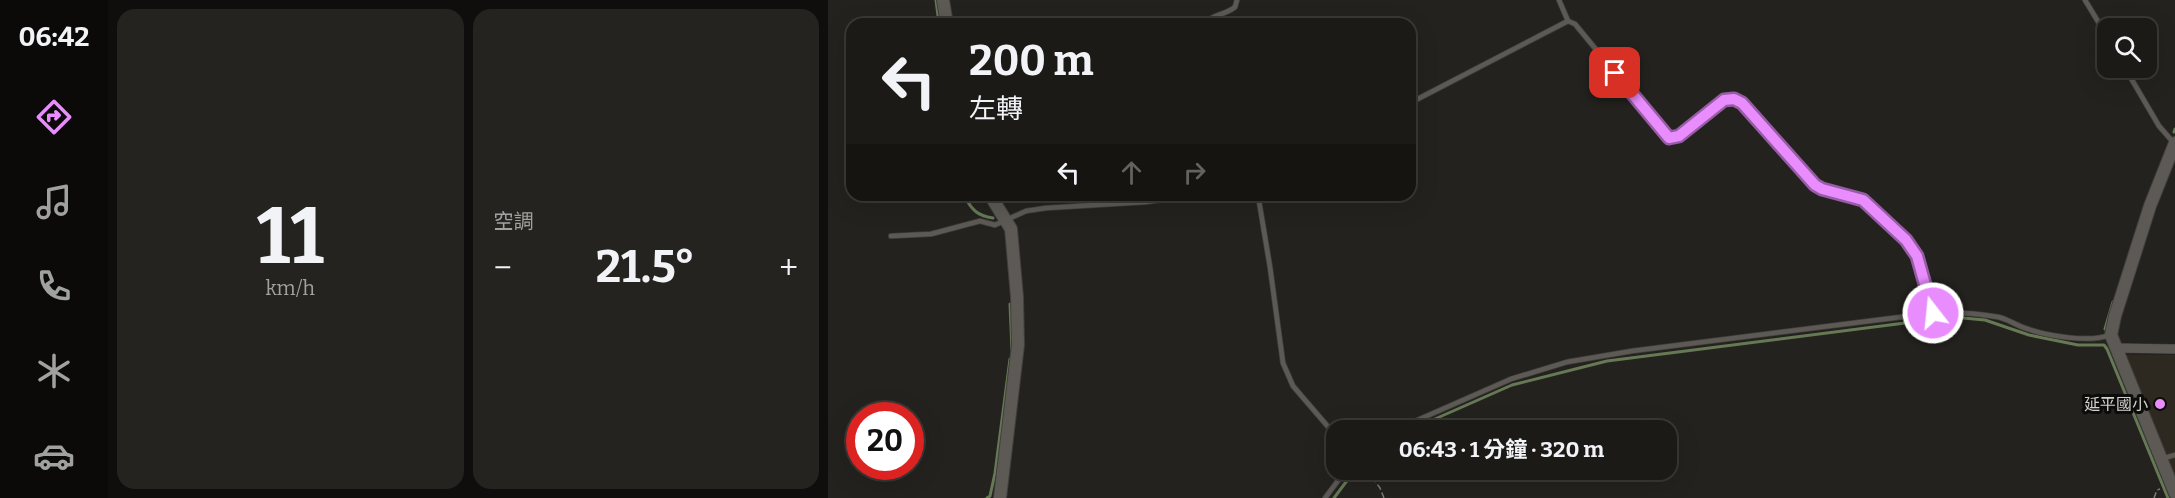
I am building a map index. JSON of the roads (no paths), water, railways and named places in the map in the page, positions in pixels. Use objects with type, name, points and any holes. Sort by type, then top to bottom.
[{"type":"street","points":[[943,0],[946,18]]},
{"type":"street","points":[[2175,144],[2150,206],[2111,334],[2175,493]]},
{"type":"street","points":[[994,201],[1011,229],[1018,345],[1000,498]]},
{"type":"street","points":[[2116,348],[2175,349]]},
{"type":"lane","points":[[1211,18],[1231,11],[1237,0]]},
{"type":"lane","points":[[1558,0],[1568,21],[1575,24],[1669,138],[1679,136],[1724,100],[1734,99],[1742,103],[1815,185],[1863,200],[1906,240],[1917,256],[1933,313]]},
{"type":"lane","points":[[2085,0],[2097,20]]},
{"type":"lane","points":[[1416,100],[1568,21]]},
{"type":"lane","points":[[2131,78],[2159,126],[2175,144]]},
{"type":"lane","points":[[891,236],[931,234],[980,221],[995,225],[1026,211],[1046,208],[1152,201]]},
{"type":"lane","points":[[1259,201],[1283,363],[1293,386],[1326,424]]},
{"type":"lane","points":[[1418,420],[1511,379],[1567,362],[1632,351],[1933,313],[1961,312],[1991,316],[2028,330],[2081,339],[2101,339],[2111,334]]},
{"type":"lane","points":[[2162,459],[2175,455]]},
{"type":"lane","points":[[1325,498],[1338,480]]},
{"type":"waterway","points":[[936,0],[938,18]]},
{"type":"waterway","points":[[967,201],[975,211],[993,218]]},
{"type":"waterway","points":[[2105,329],[2113,302]]},
{"type":"waterway","points":[[1010,304],[1012,350]]},
{"type":"waterway","points":[[1433,420],[1512,385],[1607,361],[1952,317],[1985,320],[2029,335],[2078,345],[2104,345],[2168,498]]},
{"type":"waterway","points":[[987,498],[990,496],[995,473],[1010,359]]},
{"type":"waterway","points":[[1334,498],[1348,480]]},
{"type":"place","name":"延平國小","points":[[2160,404]]}]
